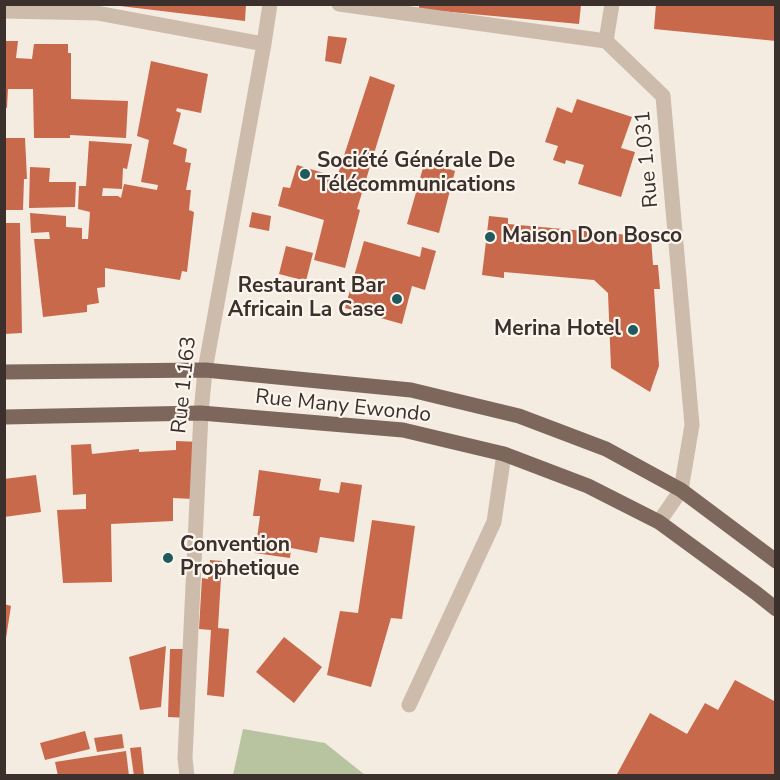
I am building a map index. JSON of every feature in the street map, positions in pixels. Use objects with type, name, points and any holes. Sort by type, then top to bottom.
[{"type":"main road","name":"Rue Many Ewondo","points":[[4,372],[205,370],[411,390],[519,416],[606,449],[681,490],[776,561]]},
{"type":"main road","name":"Rue Many Ewondo","points":[[4,417],[201,413],[403,430],[504,454],[588,486],[659,522],[776,609]]},
{"type":"street","name":"Rue 1.163","points":[[187,776],[185,758],[205,370],[270,4]]},
{"type":"street","points":[[339,4],[606,41],[612,4]]},
{"type":"street","points":[[4,11],[97,13],[264,44]]},
{"type":"street","name":"Rue 1.031","points":[[606,41],[663,96],[692,425],[681,490],[659,522]]},
{"type":"street","points":[[409,705],[494,522],[504,454]]},
{"type":"green space","points":[[243,729],[325,743],[365,775],[233,775]]},
{"type":"building","points":[[120,4],[246,4],[245,21],[120,6]]},
{"type":"building","points":[[656,4],[776,4],[776,41],[654,29]]},
{"type":"building","points":[[419,5],[581,5],[579,24],[419,9]]},
{"type":"building","points":[[328,36],[347,38],[341,64],[325,61]]},
{"type":"building","points":[[4,41],[18,41],[16,58],[32,59],[34,44],[68,44],[68,53],[71,53],[71,99],[128,101],[126,138],[70,135],[70,138],[34,138],[33,89],[8,89],[7,108],[4,107]]},
{"type":"building","points":[[151,61],[208,74],[201,113],[177,108],[176,111],[181,113],[173,144],[187,149],[185,162],[191,163],[186,190],[191,190],[189,210],[194,212],[187,272],[182,271],[180,280],[105,268],[105,287],[97,288],[99,303],[87,305],[87,312],[43,317],[34,239],[50,239],[49,232],[31,233],[30,213],[66,216],[66,227],[82,228],[82,239],[88,239],[90,212],[78,209],[79,186],[86,186],[89,141],[132,144],[127,169],[123,168],[122,189],[103,188],[102,196],[121,198],[124,184],[157,190],[158,185],[141,182],[149,140],[137,136]]},
{"type":"building","points":[[370,76],[395,85],[357,209],[360,210],[345,268],[314,260],[324,220],[278,206],[283,187],[290,188],[297,165],[337,177]]},
{"type":"building","points":[[577,99],[632,117],[621,148],[635,152],[621,197],[578,184],[584,165],[566,160],[565,164],[553,160],[558,146],[545,142],[557,107],[572,113]]},
{"type":"building","points":[[4,138],[25,138],[27,179],[24,179],[23,210],[4,210]]},
{"type":"building","points":[[425,161],[455,171],[439,233],[407,224]]},
{"type":"building","points":[[30,167],[50,168],[49,182],[76,182],[75,207],[29,208]]},
{"type":"building","points":[[252,212],[271,216],[269,231],[249,227]]},
{"type":"building","name":"Merina Hotel","points":[[489,216],[508,218],[508,224],[651,237],[653,265],[658,265],[660,289],[654,289],[659,366],[650,392],[611,368],[608,293],[594,280],[504,272],[504,278],[482,275]]},
{"type":"building","points":[[4,223],[20,223],[22,333],[4,334]]},
{"type":"building","points":[[364,241],[420,257],[422,247],[436,251],[425,290],[412,286],[402,324],[345,308]]},
{"type":"building","points":[[286,246],[313,253],[306,281],[279,274]]},
{"type":"building","points":[[176,441],[201,442],[193,499],[173,498],[173,521],[111,524],[112,582],[63,583],[57,510],[86,509],[86,494],[73,495],[71,445],[91,444],[92,454],[139,449],[139,452],[176,450]]},
{"type":"building","points":[[259,470],[321,479],[319,490],[339,493],[341,482],[362,485],[354,542],[320,537],[317,553],[291,548],[290,558],[255,553],[260,516],[253,516]]},
{"type":"building","points":[[36,475],[41,512],[4,517],[4,479]]},
{"type":"building","points":[[372,520],[415,526],[402,619],[391,618],[371,687],[327,675],[340,611],[358,613]]},
{"type":"building","points":[[210,560],[222,561],[218,628],[229,629],[224,697],[207,695],[211,630],[199,629],[202,578],[208,579]]},
{"type":"building","points":[[4,604],[11,606],[6,638],[4,638]]},
{"type":"building","points":[[284,637],[322,667],[294,703],[256,672]]},
{"type":"building","points":[[166,646],[161,707],[140,710],[129,657]]},
{"type":"building","points":[[170,649],[191,649],[189,718],[168,717]]},
{"type":"building","points":[[735,680],[776,702],[774,776],[616,776],[650,713],[687,734],[705,703],[718,710]]},
{"type":"building","points":[[85,731],[90,749],[45,760],[40,743]]},
{"type":"building","points":[[122,734],[124,748],[97,752],[94,738]]},
{"type":"building","points":[[141,747],[144,776],[134,776],[130,748]]},
{"type":"building","points":[[126,751],[129,776],[58,776],[55,762]]},
{"type":"place","name":"Société Générale De Télécommunications","points":[[305,174]]},
{"type":"place","name":"Maison Don Bosco","points":[[490,237]]},
{"type":"place","name":"Restaurant Bar Africain La Case","points":[[397,299]]},
{"type":"place","name":"Merina Hotel","points":[[633,330]]},
{"type":"place","name":"Convention Prophetique","points":[[168,558]]}]
